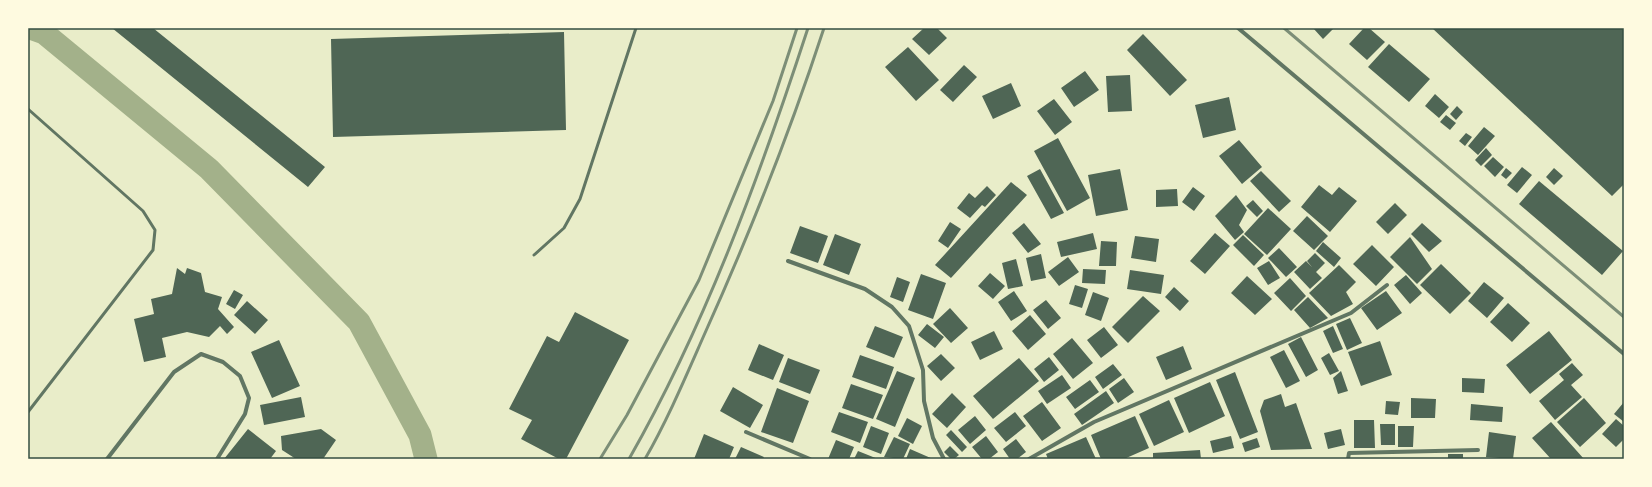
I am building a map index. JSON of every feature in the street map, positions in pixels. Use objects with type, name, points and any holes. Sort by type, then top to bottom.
[{"type":"street","points":[[1238,28],[1624,354]]},
{"type":"street","points":[[788,261],[865,289],[892,307],[909,326],[923,370],[924,401],[932,438],[944,459]]},
{"type":"street","points":[[1029,459],[1094,422],[1351,313],[1387,286]]},
{"type":"street","points":[[107,459],[174,372],[201,354],[223,362],[240,376],[250,398],[245,414],[217,459]]},
{"type":"street","points":[[746,432],[810,459]]},
{"type":"street","points":[[1348,459],[1349,453],[1478,450]]},
{"type":"lane","points":[[534,255],[564,228],[580,199],[636,28]]},
{"type":"lane","points":[[28,109],[143,211],[155,230],[153,250],[28,412]]},
{"type":"building","points":[[112,28],[153,28],[325,167],[308,187]]},
{"type":"building","points":[[924,28],[937,28],[947,38],[929,55],[912,39]]},
{"type":"building","points":[[1313,28],[1334,28],[1323,39]]},
{"type":"building","points":[[1364,28],[1369,28],[1385,42],[1367,60],[1349,44]]},
{"type":"building","points":[[1432,28],[1624,28],[1624,184],[1612,196]]},
{"type":"building","points":[[564,32],[566,130],[333,137],[331,39]]},
{"type":"building","points":[[1143,34],[1187,80],[1170,96],[1127,50]]},
{"type":"building","points":[[1389,44],[1430,79],[1409,102],[1368,67]]},
{"type":"building","points":[[908,47],[939,80],[916,101],[885,67]]},
{"type":"building","points":[[964,65],[977,77],[953,102],[940,90]]},
{"type":"building","points":[[1085,71],[1099,90],[1074,107],[1061,88]]},
{"type":"building","points":[[1130,75],[1132,111],[1108,112],[1106,76]]},
{"type":"building","points":[[1011,83],[1021,106],[993,119],[982,96]]},
{"type":"building","points":[[1435,94],[1449,107],[1439,118],[1425,106]]},
{"type":"building","points":[[1229,97],[1236,130],[1203,138],[1195,105]]},
{"type":"building","points":[[1054,99],[1072,122],[1055,135],[1037,111]]},
{"type":"building","points":[[1457,106],[1463,112],[1456,120],[1450,114]]},
{"type":"building","points":[[1446,115],[1456,123],[1450,130],[1440,122]]},
{"type":"building","points":[[1484,127],[1495,136],[1478,155],[1468,146]]},
{"type":"building","points":[[1466,133],[1472,137],[1465,146],[1459,141]]},
{"type":"building","points":[[1058,138],[1090,198],[1067,211],[1034,151]]},
{"type":"building","points":[[1239,140],[1262,167],[1242,184],[1219,156]]},
{"type":"building","points":[[1486,148],[1492,155],[1481,166],[1475,160]]},
{"type":"building","points":[[1493,157],[1504,167],[1495,177],[1484,166]]},
{"type":"building","points":[[1522,167],[1532,175],[1517,193],[1507,185]]},
{"type":"building","points":[[1506,168],[1512,173],[1506,179],[1501,175]]},
{"type":"building","points":[[1554,168],[1563,176],[1554,185],[1546,177]]},
{"type":"building","points":[[1040,169],[1064,213],[1051,219],[1027,176]]},
{"type":"building","points":[[1120,169],[1128,210],[1096,216],[1088,175]]},
{"type":"building","points":[[1261,171],[1291,201],[1279,212],[1250,181]]},
{"type":"building","points":[[1539,181],[1623,251],[1602,275],[1519,204]]},
{"type":"building","points":[[1011,182],[1027,195],[951,278],[935,265]]},
{"type":"building","points":[[1319,185],[1332,195],[1339,187],[1357,201],[1330,232],[1301,207]]},
{"type":"building","points":[[987,186],[996,195],[985,207],[982,205],[970,218],[957,208],[969,193],[975,198]]},
{"type":"building","points":[[1193,187],[1205,196],[1194,211],[1182,202]]},
{"type":"building","points":[[1177,189],[1178,206],[1156,207],[1156,190]]},
{"type":"building","points":[[1236,195],[1247,210],[1239,225],[1244,232],[1235,240],[1215,216]]},
{"type":"building","points":[[1253,200],[1263,211],[1257,217],[1246,206]]},
{"type":"building","points":[[1395,203],[1407,215],[1388,234],[1376,222]]},
{"type":"building","points":[[1268,208],[1291,229],[1267,255],[1244,234]]},
{"type":"building","points":[[1307,216],[1328,236],[1314,250],[1293,231]]},
{"type":"building","points":[[950,222],[961,229],[948,248],[938,241]]},
{"type":"building","points":[[1024,223],[1041,244],[1028,253],[1012,233]]},
{"type":"building","points":[[1422,223],[1442,241],[1429,252],[1411,234]]},
{"type":"building","points":[[800,226],[828,236],[818,263],[790,253]]},
{"type":"building","points":[[1093,233],[1097,249],[1061,257],[1057,242]]},
{"type":"building","points":[[1215,233],[1230,246],[1205,274],[1190,261]]},
{"type":"building","points":[[835,234],[861,244],[849,275],[823,265]]},
{"type":"building","points":[[1243,235],[1264,255],[1254,266],[1233,245]]},
{"type":"building","points":[[1135,236],[1159,239],[1156,262],[1131,258]]},
{"type":"building","points":[[1410,237],[1432,269],[1417,284],[1390,257]]},
{"type":"building","points":[[1101,241],[1117,242],[1116,266],[1099,266]]},
{"type":"building","points":[[1323,242],[1341,258],[1334,267],[1316,251]]},
{"type":"building","points":[[1372,245],[1394,267],[1376,286],[1353,264]]},
{"type":"building","points":[[1279,248],[1297,267],[1286,277],[1268,258]]},
{"type":"building","points":[[1315,253],[1325,263],[1316,272],[1322,278],[1310,289],[1294,272],[1306,261],[1312,267],[1307,261]]},
{"type":"building","points":[[1041,254],[1046,278],[1031,281],[1026,258]]},
{"type":"building","points":[[1068,257],[1079,272],[1059,286],[1048,272]]},
{"type":"building","points":[[1016,259],[1023,286],[1008,289],[1002,263]]},
{"type":"building","points":[[1269,261],[1280,278],[1268,285],[1257,268]]},
{"type":"building","points":[[1441,264],[1471,293],[1450,314],[1420,285]]},
{"type":"building","points":[[1339,265],[1356,282],[1346,292],[1353,304],[1331,316],[1309,293]]},
{"type":"building","points":[[177,268],[185,274],[187,268],[201,273],[205,292],[222,297],[218,309],[234,327],[227,334],[220,326],[209,337],[187,332],[162,338],[166,357],[144,362],[134,319],[154,314],[151,299],[172,294]]},
{"type":"building","points":[[1083,269],[1106,270],[1105,284],[1082,283]]},
{"type":"building","points":[[1130,270],[1164,275],[1161,294],[1127,289]]},
{"type":"building","points":[[990,273],[1005,286],[993,299],[978,286]]},
{"type":"building","points":[[921,274],[946,283],[933,319],[908,310]]},
{"type":"building","points":[[1406,275],[1422,293],[1410,304],[1394,285]]},
{"type":"building","points":[[1247,276],[1272,299],[1255,315],[1231,293]]},
{"type":"building","points":[[897,277],[910,282],[903,302],[890,297]]},
{"type":"building","points":[[1290,278],[1306,296],[1291,311],[1274,293]]},
{"type":"building","points":[[1484,282],[1504,298],[1487,318],[1468,301]]},
{"type":"building","points":[[1075,285],[1088,289],[1082,308],[1069,304]]},
{"type":"building","points":[[1174,287],[1189,301],[1180,311],[1165,297]]},
{"type":"building","points":[[234,290],[243,295],[235,309],[226,304]]},
{"type":"building","points":[[1014,291],[1027,311],[1011,321],[998,302]]},
{"type":"building","points":[[1386,291],[1402,313],[1377,330],[1361,308]]},
{"type":"building","points":[[1093,292],[1109,298],[1101,321],[1085,315]]},
{"type":"building","points":[[1143,296],[1160,311],[1128,343],[1112,327]]},
{"type":"building","points":[[1308,297],[1328,318],[1310,328],[1294,310]]},
{"type":"building","points":[[1046,300],[1061,318],[1048,329],[1033,310]]},
{"type":"building","points":[[247,301],[268,320],[255,334],[234,315]]},
{"type":"building","points":[[1508,303],[1530,323],[1512,342],[1490,322]]},
{"type":"building","points":[[950,308],[968,328],[951,343],[933,324]]},
{"type":"building","points":[[575,312],[629,340],[566,459],[559,459],[521,439],[532,420],[509,409],[547,336],[559,342]]},
{"type":"building","points":[[1030,315],[1046,334],[1028,350],[1012,331]]},
{"type":"building","points":[[1350,318],[1362,343],[1347,350],[1336,324]]},
{"type":"building","points":[[927,324],[944,337],[935,348],[918,335]]},
{"type":"building","points":[[875,326],[903,337],[894,358],[866,347]]},
{"type":"building","points":[[1333,326],[1343,349],[1333,353],[1323,331]]},
{"type":"building","points":[[1104,327],[1118,345],[1101,358],[1087,340]]},
{"type":"building","points":[[994,331],[1003,349],[980,360],[971,342]]},
{"type":"building","points":[[1549,331],[1572,360],[1530,394],[1506,365]]},
{"type":"building","points":[[1301,337],[1318,370],[1306,377],[1288,344]]},
{"type":"building","points":[[1072,338],[1093,363],[1073,379],[1053,354]]},
{"type":"building","points":[[279,340],[300,386],[272,398],[251,352]]},
{"type":"building","points":[[1380,341],[1392,375],[1361,386],[1348,352]]},
{"type":"building","points":[[759,344],[784,355],[773,380],[748,370]]},
{"type":"building","points":[[1183,346],[1192,369],[1166,380],[1156,357]]},
{"type":"building","points":[[1284,350],[1300,381],[1286,388],[1270,357]]},
{"type":"building","points":[[1329,353],[1339,371],[1330,375],[1321,358]]},
{"type":"building","points":[[941,354],[955,368],[941,381],[927,366]]},
{"type":"building","points":[[860,355],[894,367],[886,389],[852,377]]},
{"type":"building","points":[[1049,357],[1059,370],[1044,382],[1034,369]]},
{"type":"building","points":[[788,358],[820,370],[810,394],[779,382]]},
{"type":"building","points":[[1019,358],[1039,381],[993,419],[973,396]]},
{"type":"building","points":[[1572,363],[1583,375],[1571,385],[1582,397],[1555,420],[1539,401],[1564,380],[1559,374]]},
{"type":"building","points":[[1113,364],[1122,375],[1103,389],[1095,377]]},
{"type":"building","points":[[897,371],[915,378],[895,427],[876,419]]},
{"type":"building","points":[[1341,371],[1348,391],[1338,394],[1333,378]]},
{"type":"building","points":[[1235,372],[1258,432],[1240,439],[1216,380]]},
{"type":"building","points":[[1062,375],[1071,388],[1047,404],[1038,391]]},
{"type":"building","points":[[1124,378],[1134,392],[1118,403],[1109,389]]},
{"type":"building","points":[[1462,378],[1485,379],[1484,393],[1462,392]]},
{"type":"building","points":[[1090,380],[1099,392],[1075,409],[1066,397]]},
{"type":"building","points":[[1210,382],[1225,416],[1189,433],[1174,398]]},
{"type":"building","points":[[851,384],[883,395],[873,419],[842,408]]},
{"type":"building","points":[[733,387],[763,405],[750,428],[720,411]]},
{"type":"building","points":[[777,388],[809,401],[793,443],[761,432]]},
{"type":"building","points":[[1106,391],[1114,403],[1082,425],[1074,414]]},
{"type":"building","points":[[952,393],[966,407],[947,428],[932,414]]},
{"type":"building","points":[[1281,394],[1285,407],[1296,403],[1312,449],[1271,450],[1260,411],[1264,400]]},
{"type":"building","points":[[301,397],[305,417],[264,425],[260,405]]},
{"type":"building","points":[[1411,398],[1436,399],[1435,418],[1411,418]]},
{"type":"building","points":[[1584,398],[1606,423],[1580,447],[1557,422]]},
{"type":"building","points":[[1169,400],[1184,432],[1154,446],[1139,414]]},
{"type":"building","points":[[1386,401],[1400,402],[1398,415],[1385,414]]},
{"type":"building","points":[[1042,402],[1061,428],[1042,441],[1023,416]]},
{"type":"building","points":[[1624,402],[1624,422],[1614,414]]},
{"type":"building","points":[[1471,404],[1503,407],[1502,422],[1470,420]]},
{"type":"building","points":[[839,412],[868,422],[860,443],[831,432]]},
{"type":"building","points":[[1015,412],[1026,426],[1006,442],[994,428]]},
{"type":"building","points":[[975,416],[986,430],[970,444],[958,430]]},
{"type":"building","points":[[1135,416],[1149,448],[1124,459],[1101,459],[1091,435]]},
{"type":"building","points":[[907,418],[922,426],[913,444],[898,436]]},
{"type":"building","points":[[1616,419],[1624,426],[1624,439],[1616,447],[1602,434]]},
{"type":"building","points":[[1354,420],[1374,420],[1375,448],[1354,448]]},
{"type":"building","points":[[1551,422],[1584,459],[1551,459],[1532,438]]},
{"type":"building","points":[[1380,424],[1395,424],[1395,445],[1381,445]]},
{"type":"building","points":[[871,426],[889,433],[881,454],[863,447]]},
{"type":"building","points":[[1398,426],[1414,426],[1413,447],[1398,447]]},
{"type":"building","points":[[248,429],[276,451],[270,459],[224,459]]},
{"type":"building","points":[[321,429],[336,440],[323,459],[296,459],[282,450],[281,436]]},
{"type":"building","points":[[1341,429],[1345,445],[1328,449],[1324,433]]},
{"type":"building","points":[[951,430],[967,447],[962,452],[946,435]]},
{"type":"building","points":[[1489,432],[1516,436],[1513,459],[1486,457]]},
{"type":"building","points":[[704,434],[734,447],[729,459],[694,459]]},
{"type":"building","points":[[986,436],[998,452],[989,459],[982,459],[972,447]]},
{"type":"building","points":[[1231,436],[1234,448],[1213,453],[1210,441]]},
{"type":"building","points":[[894,437],[910,444],[903,459],[884,457]]},
{"type":"building","points":[[1086,437],[1096,459],[1048,459],[1046,454]]},
{"type":"building","points":[[1257,438],[1260,447],[1245,452],[1242,443]]},
{"type":"building","points":[[1016,439],[1026,452],[1017,459],[1010,459],[1003,449]]},
{"type":"building","points":[[836,440],[854,447],[849,459],[828,459]]},
{"type":"building","points":[[950,446],[959,455],[954,459],[951,459],[944,452]]},
{"type":"building","points":[[741,447],[764,457],[763,459],[735,459]]},
{"type":"building","points":[[910,449],[933,459],[906,459]]},
{"type":"building","points":[[1200,450],[1201,459],[1153,459],[1153,453]]},
{"type":"building","points":[[858,451],[878,459],[854,459]]},
{"type":"building","points":[[1448,454],[1463,454],[1463,459],[1448,459]]},
{"type":"building","points":[[1393,458],[1393,459],[1377,459]]},
{"type":"waterway","points":[[30,28],[44,33],[209,169],[359,322],[420,435],[426,459]]},
{"type":"railway","points":[[600,459],[627,415],[699,280],[773,101],[797,28]]},
{"type":"railway","points":[[629,459],[657,408],[707,302],[751,193],[808,28]]},
{"type":"railway","points":[[645,459],[676,397],[738,258],[769,182],[824,28]]},
{"type":"railway","points":[[1284,28],[1624,317]]}]
